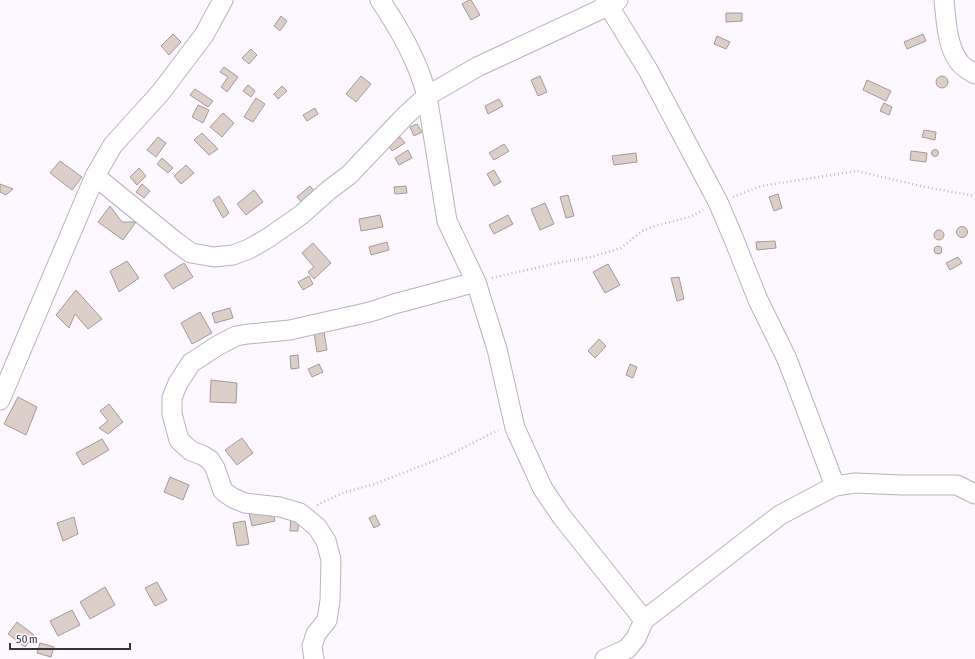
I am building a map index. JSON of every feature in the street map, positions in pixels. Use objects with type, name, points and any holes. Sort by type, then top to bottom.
[{"type":"street","points":[[0,400],[95,176],[113,146],[161,92],[204,35],[223,0]]},
{"type":"street","points":[[380,0],[411,51],[423,79],[447,221],[476,282],[497,349],[515,428],[543,489],[562,517],[644,620]]},
{"type":"street","points":[[944,0],[949,37],[954,53],[965,69],[975,74]]},
{"type":"street","points":[[95,176],[191,253],[214,257],[233,255],[249,249],[268,238],[301,215],[349,175],[405,116],[427,96],[477,67],[610,2],[718,202],[758,300],[787,359],[834,486]]},
{"type":"street","points":[[314,659],[312,646],[316,634],[327,620],[332,560],[326,541],[317,527],[300,513],[280,507],[245,503],[233,498],[223,491],[215,468],[210,460],[191,451],[179,440],[172,414],[172,398],[178,383],[191,363],[217,346],[236,336],[290,330],[370,312],[476,282]]},
{"type":"street","points":[[605,659],[627,649],[636,638],[644,620],[780,515],[834,486],[855,483],[957,485],[975,494]]},
{"type":"path","points":[[476,282],[562,262],[591,257],[621,248],[642,231],[690,217],[718,202],[761,186],[857,171],[925,187],[975,196]]},
{"type":"path","points":[[300,513],[345,492],[375,484],[449,455],[497,430],[515,428]]},
{"type":"building","points":[[471,0],[480,15],[471,20],[462,4]]},
{"type":"building","points":[[726,13],[742,13],[742,21],[726,22]]},
{"type":"building","points":[[281,16],[287,21],[280,31],[274,26]]},
{"type":"building","points":[[173,34],[181,42],[169,55],[161,46]]},
{"type":"building","points":[[923,34],[926,41],[907,49],[904,42]]},
{"type":"building","points":[[717,36],[730,42],[726,49],[714,44]]},
{"type":"building","points":[[251,49],[257,55],[249,64],[242,58]]},
{"type":"building","points":[[224,67],[238,77],[227,92],[221,87],[228,77],[220,72]]},
{"type":"building","points":[[361,76],[371,84],[356,102],[346,94]]},
{"type":"building","points":[[540,76],[547,92],[538,96],[531,80]]},
{"type":"building","points":[[940,76],[944,76],[948,82],[944,88],[940,88],[936,84],[936,80]]},
{"type":"building","points":[[867,80],[891,91],[886,101],[863,90]]},
{"type":"building","points":[[248,85],[255,91],[251,97],[243,91]]},
{"type":"building","points":[[282,86],[287,91],[278,99],[274,94]]},
{"type":"building","points":[[195,89],[213,101],[208,107],[190,95]]},
{"type":"building","points":[[256,98],[265,104],[253,122],[244,117]]},
{"type":"building","points":[[499,99],[503,106],[488,114],[485,106]]},
{"type":"building","points":[[884,103],[892,107],[889,115],[880,111]]},
{"type":"building","points":[[198,105],[209,110],[203,123],[192,117]]},
{"type":"building","points":[[315,108],[318,114],[307,121],[303,115]]},
{"type":"building","points":[[223,113],[234,123],[222,137],[210,127]]},
{"type":"building","points":[[417,124],[422,132],[414,136],[410,127]]},
{"type":"building","points":[[924,130],[936,132],[935,140],[922,137]]},
{"type":"building","points":[[202,133],[218,149],[209,155],[194,140]]},
{"type":"building","points":[[158,137],[166,143],[156,157],[147,150]]},
{"type":"building","points":[[400,137],[405,143],[392,151],[388,145]]},
{"type":"building","points":[[504,144],[509,151],[494,160],[489,153]]},
{"type":"building","points":[[935,149],[938,150],[938,156],[935,157],[932,156],[931,153],[932,150]]},
{"type":"building","points":[[408,150],[412,158],[399,165],[395,158]]},
{"type":"building","points":[[911,151],[927,153],[926,162],[910,160]]},
{"type":"building","points":[[636,153],[637,162],[614,165],[612,156]]},
{"type":"building","points":[[162,158],[173,168],[168,173],[157,164]]},
{"type":"building","points":[[60,161],[82,177],[72,190],[50,173]]},
{"type":"building","points":[[186,165],[194,173],[181,184],[174,176]]},
{"type":"building","points":[[139,168],[146,176],[137,185],[130,177]]},
{"type":"building","points":[[494,170],[501,182],[494,186],[487,174]]},
{"type":"building","points":[[0,184],[13,189],[6,195],[0,192]]},
{"type":"building","points":[[142,184],[150,191],[144,198],[136,192]]},
{"type":"building","points":[[310,186],[316,193],[303,204],[297,197]]},
{"type":"building","points":[[406,186],[407,193],[395,194],[394,187]]},
{"type":"building","points":[[254,190],[263,202],[246,215],[237,204]]},
{"type":"building","points":[[778,194],[782,208],[774,211],[769,197]]},
{"type":"building","points":[[568,195],[574,216],[566,218],[560,197]]},
{"type":"building","points":[[219,196],[229,213],[223,218],[213,200]]},
{"type":"building","points":[[545,203],[554,224],[540,230],[531,209]]},
{"type":"building","points":[[110,206],[122,222],[136,222],[123,240],[98,222]]},
{"type":"building","points":[[380,215],[383,227],[361,231],[359,219]]},
{"type":"building","points":[[508,215],[513,224],[494,234],[489,225]]},
{"type":"building","points":[[960,227],[964,227],[966,228],[966,236],[960,237],[957,234],[957,230]]},
{"type":"building","points":[[937,230],[941,230],[943,231],[943,239],[937,240],[934,237],[934,233]]},
{"type":"building","points":[[775,241],[776,248],[757,250],[756,242]]},
{"type":"building","points":[[387,242],[389,250],[371,255],[369,247]]},
{"type":"building","points":[[313,243],[331,263],[314,279],[308,272],[314,267],[302,253]]},
{"type":"building","points":[[936,246],[940,246],[942,250],[940,254],[936,254],[934,252],[934,248]]},
{"type":"building","points":[[958,257],[962,263],[950,270],[946,263]]},
{"type":"building","points":[[127,261],[139,278],[119,292],[110,271]]},
{"type":"building","points":[[184,263],[193,277],[173,289],[164,275]]},
{"type":"building","points":[[608,264],[620,285],[605,293],[593,272]]},
{"type":"building","points":[[309,276],[313,284],[303,290],[298,282]]},
{"type":"building","points":[[679,277],[684,299],[677,301],[671,278]]},
{"type":"building","points":[[76,290],[102,319],[88,329],[75,314],[69,328],[56,315]]},
{"type":"building","points":[[230,308],[233,318],[215,323],[212,313]]},
{"type":"building","points":[[200,312],[212,333],[192,344],[181,323]]},
{"type":"building","points":[[324,332],[327,350],[317,352],[314,333]]},
{"type":"building","points":[[599,339],[606,346],[595,358],[588,351]]},
{"type":"building","points":[[298,355],[299,368],[291,369],[290,356]]},
{"type":"building","points":[[319,364],[323,372],[312,377],[308,369]]},
{"type":"building","points":[[630,364],[637,367],[633,378],[626,375]]},
{"type":"building","points":[[211,380],[237,383],[236,403],[210,402]]},
{"type":"building","points":[[18,397],[37,407],[26,435],[4,424]]},
{"type":"building","points":[[109,404],[123,422],[108,434],[99,428],[108,421],[100,411]]},
{"type":"building","points":[[242,438],[253,453],[237,465],[225,450]]},
{"type":"building","points":[[102,439],[109,450],[83,465],[76,453]]},
{"type":"building","points":[[170,477],[189,485],[183,500],[164,492]]},
{"type":"building","points":[[272,507],[275,521],[252,526],[249,512]]},
{"type":"building","points":[[291,515],[299,515],[298,531],[290,531]]},
{"type":"building","points":[[375,515],[380,525],[374,528],[369,518]]},
{"type":"building","points":[[74,517],[78,534],[63,541],[57,523]]},
{"type":"building","points":[[245,521],[249,544],[237,546],[233,523]]},
{"type":"building","points":[[157,582],[167,600],[155,606],[145,588]]},
{"type":"building","points":[[105,587],[115,605],[90,619],[80,602]]},
{"type":"building","points":[[72,610],[80,625],[58,636],[50,621]]},
{"type":"building","points":[[17,622],[34,635],[25,647],[8,634]]},
{"type":"building","points":[[40,643],[54,647],[51,657],[37,653]]}]
